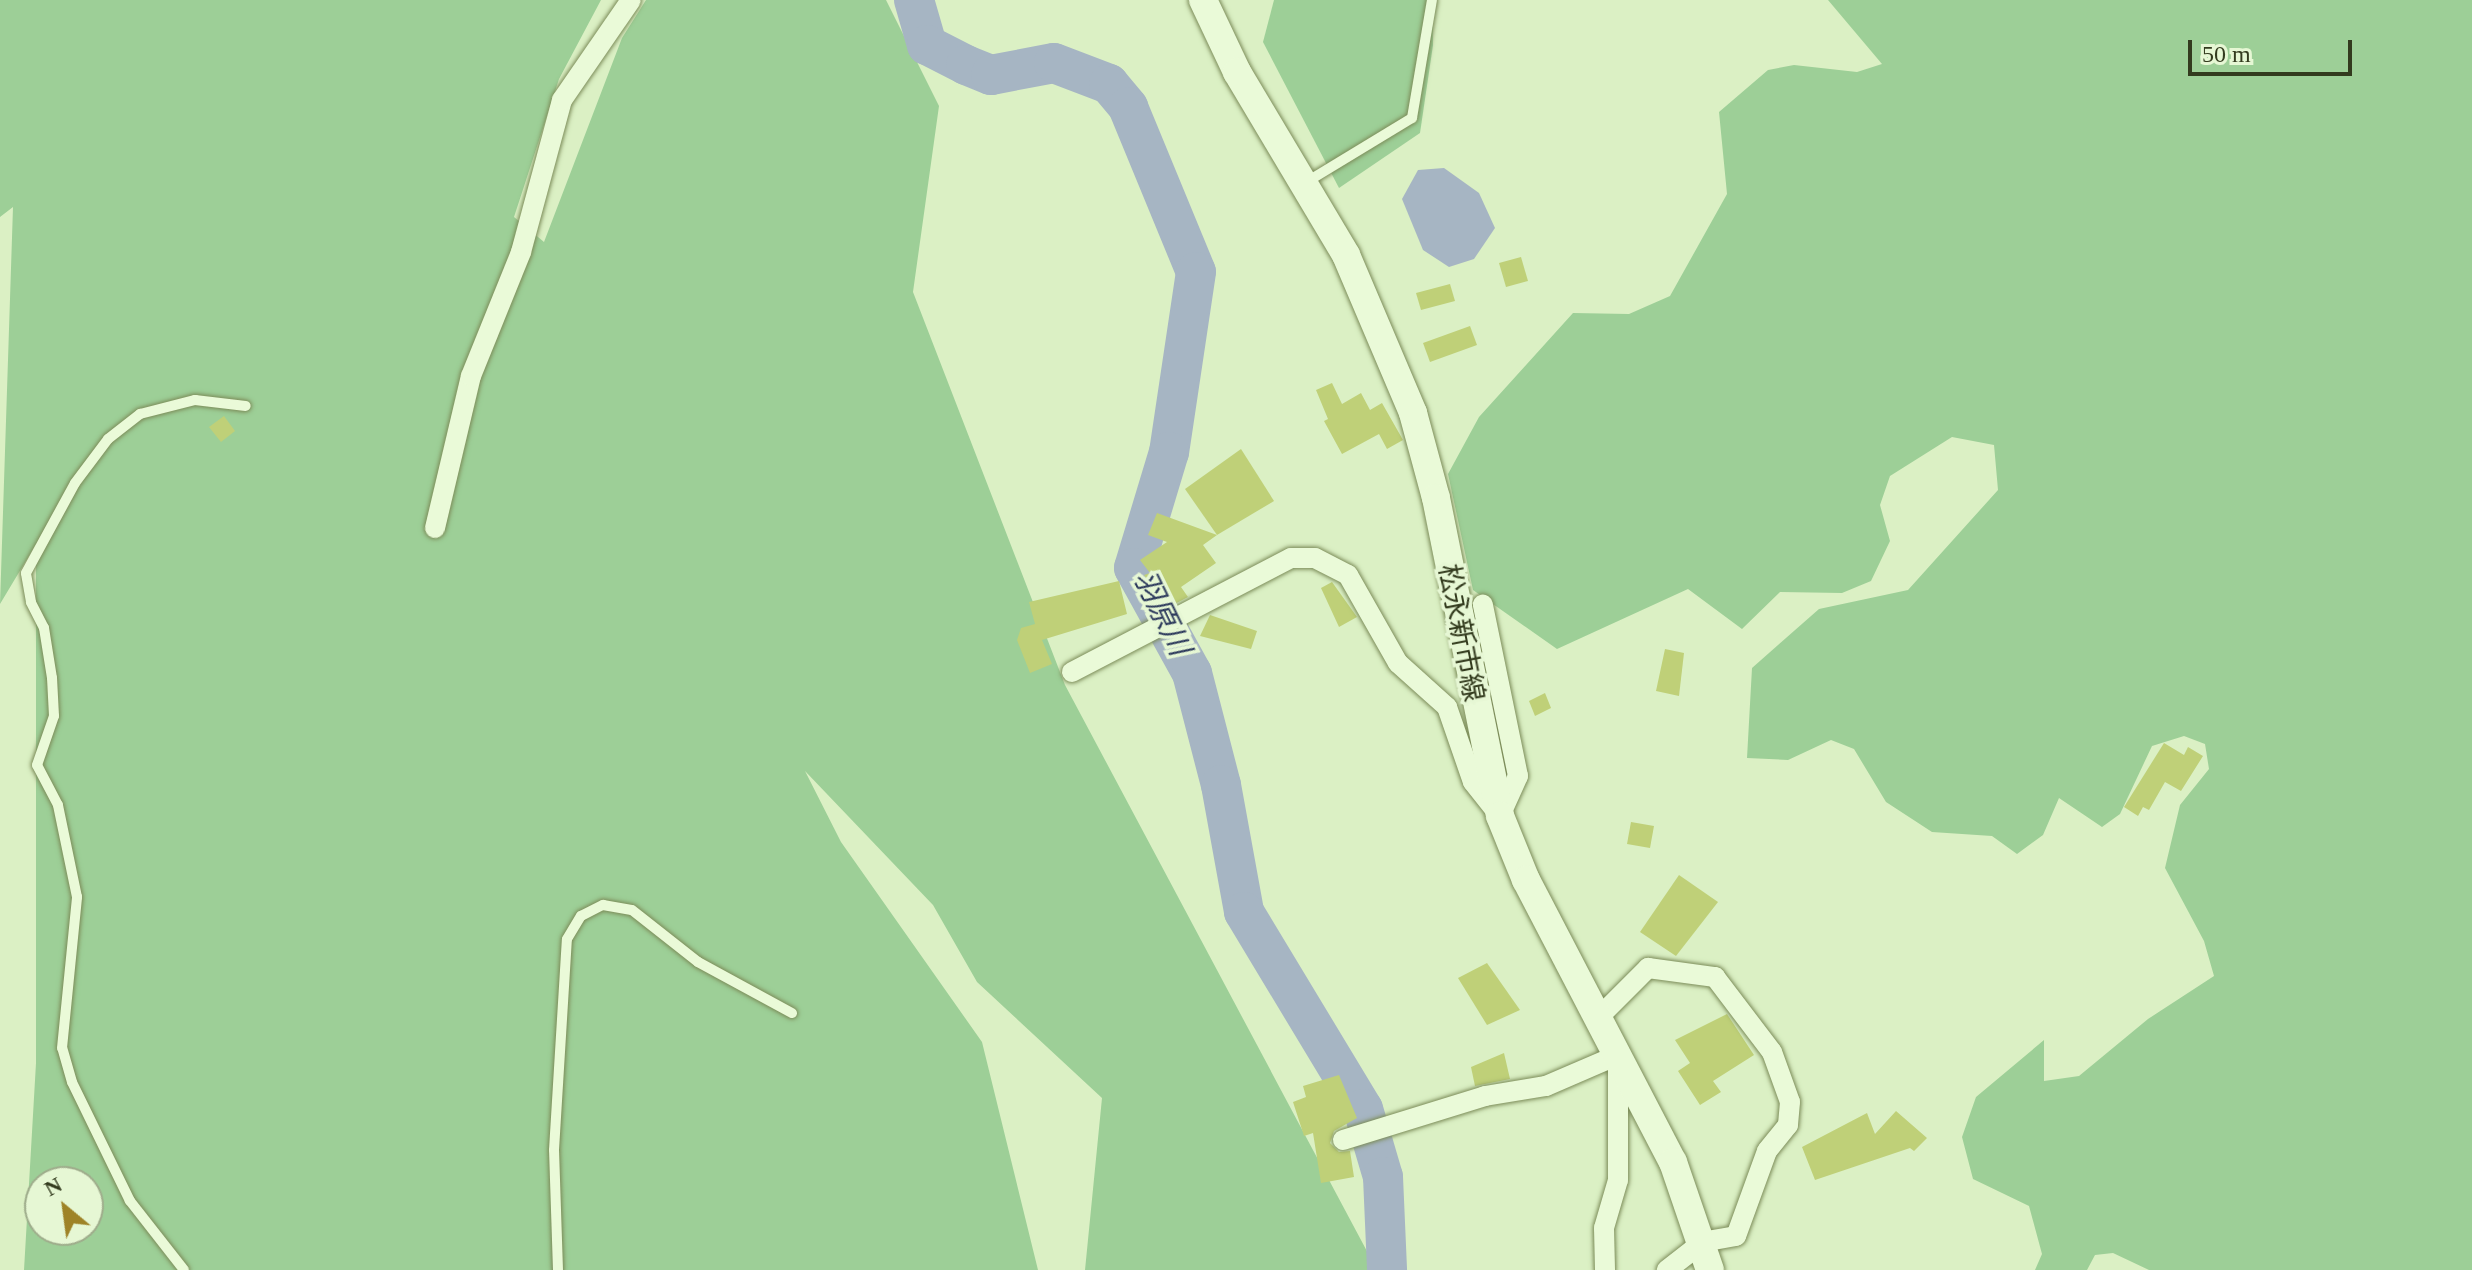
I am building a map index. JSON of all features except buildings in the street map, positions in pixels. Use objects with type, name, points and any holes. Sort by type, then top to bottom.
[{"type":"main road","name":"松永新市線","points":[[1203,0],[1237,72],[1346,255],[1413,413],[1500,816],[1526,880],[1673,1162],[1703,1242],[1710,1270]]},
{"type":"street","points":[[435,528],[471,376],[521,252],[562,100],[631,0]]},
{"type":"street","points":[[1072,672],[1291,558],[1315,558],[1348,575],[1398,663],[1447,707],[1473,782],[1500,816],[1518,776],[1483,605]]},
{"type":"street","points":[[1598,1018],[1648,968],[1715,977],[1772,1052],[1790,1102],[1788,1125],[1767,1151],[1736,1236],[1703,1242],[1667,1270]]},
{"type":"street","points":[[1343,1140],[1485,1096],[1546,1086],[1618,1055],[1618,1180],[1604,1228],[1605,1270]]},
{"type":"lane","points":[[1304,184],[1412,118],[1432,0]]},
{"type":"lane","points":[[184,1270],[130,1201],[72,1082],[62,1048],[77,897],[58,805],[37,765],[54,716],[44,628],[31,602],[26,573],[75,483],[108,439],[140,414],[195,400],[246,406]]},
{"type":"lane","points":[[558,1270],[554,1150],[567,939],[581,916],[603,905],[632,910],[698,962],[792,1013]]},
{"type":"green space","points":[[0,0],[601,0],[559,79],[514,217],[544,242],[622,38],[646,0],[886,0],[939,106],[913,292],[1065,685],[1377,1270],[1085,1270],[1102,1098],[977,982],[933,905],[805,771],[841,842],[982,1042],[1038,1270],[24,1270],[25,1246],[104,1246],[104,1166],[30,1166],[36,1063],[36,544],[0,604],[13,207],[0,217]]},
{"type":"green space","points":[[1274,0],[1432,0],[1433,45],[1420,133],[1339,188],[1263,42]]},
{"type":"green space","points":[[1828,0],[2472,0],[2472,1270],[2149,1270],[2113,1253],[2095,1255],[2087,1270],[2035,1270],[2042,1254],[2029,1206],[1973,1179],[1962,1137],[1976,1097],[2044,1040],[2044,1081],[2079,1076],[2148,1019],[2214,976],[2204,941],[2165,868],[2180,805],[2209,769],[2205,744],[2184,736],[2152,746],[2120,814],[2102,827],[2059,798],[2043,835],[2017,854],[1992,836],[1932,832],[1886,802],[1854,749],[1831,740],[1788,760],[1747,758],[1752,668],[1819,609],[1908,590],[1998,490],[1994,445],[1952,437],[1890,476],[1880,505],[1890,541],[1871,581],[1842,593],[1780,592],[1742,629],[1688,589],[1557,649],[1473,590],[1448,474],[1479,417],[1573,313],[1629,314],[1670,296],[1727,194],[1719,112],[1768,70],[1794,65],[1857,72],[1882,64]]},
{"type":"water","points":[[1444,168],[1479,193],[1495,228],[1474,259],[1449,267],[1423,250],[1402,199],[1418,170]]},
{"type":"waterway","name":"羽原川","points":[[914,0],[927,45],[966,65],[991,75],[1054,63],[1109,84],[1128,107],[1196,272],[1169,452],[1134,568],[1192,673],[1221,785],[1244,912],[1363,1109],[1383,1177],[1387,1270]]}]
